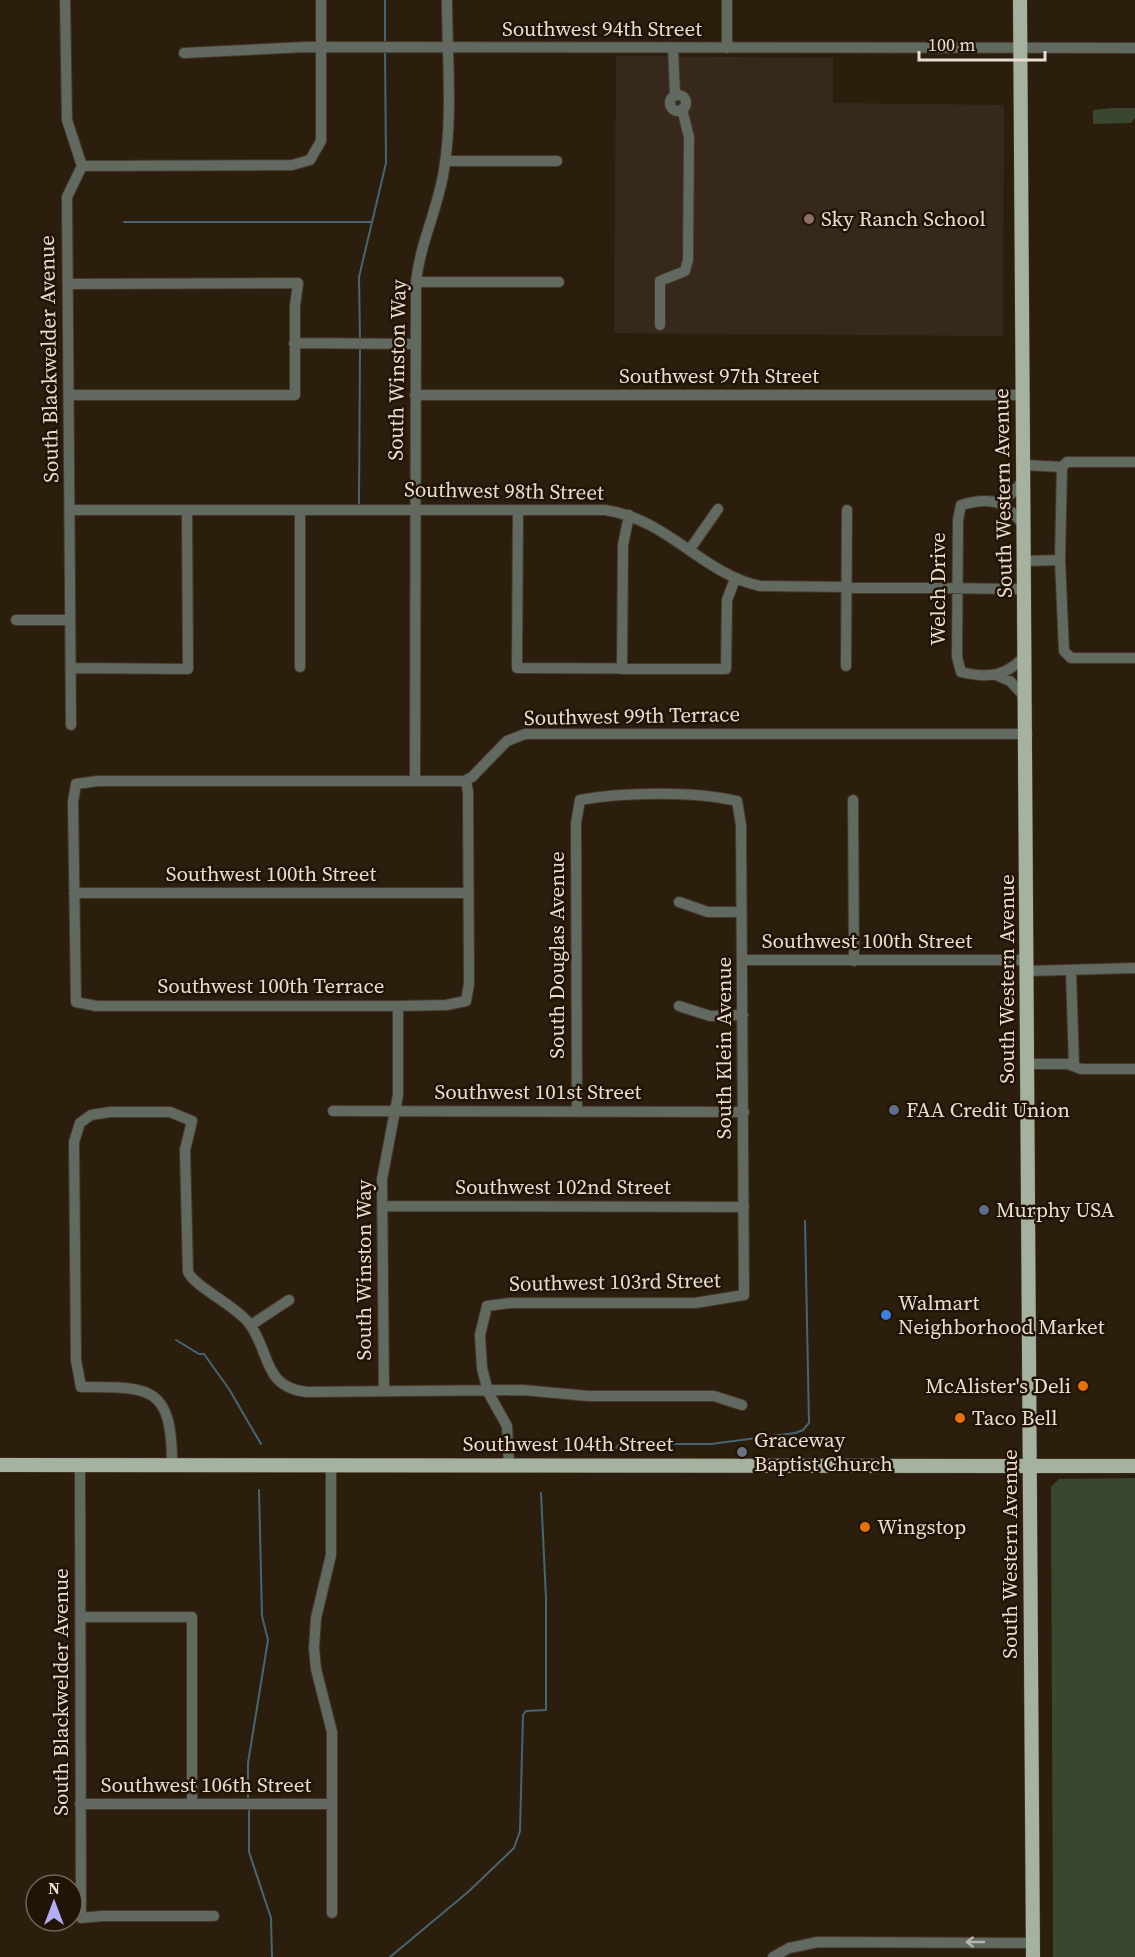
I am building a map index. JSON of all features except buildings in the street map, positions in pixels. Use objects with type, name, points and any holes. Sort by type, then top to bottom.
[{"type":"main road","name":"South Western Avenue","points":[[1020,0],[1032,1467],[1030,1683],[1033,1957]]},
{"type":"main road","name":"Southwest 104th Street","points":[[0,1464],[1135,1466]]},
{"type":"street","points":[[65,0],[67,120],[82,166],[291,165],[306,162],[315,154],[321,141],[321,0]]},
{"type":"street","name":"South Winston Way","points":[[415,781],[417,282],[422,247],[446,161],[447,0]]},
{"type":"street","points":[[727,0],[727,48]]},
{"type":"street","name":"Southwest 94th Street","points":[[184,53],[321,48],[1135,48]]},
{"type":"street","points":[[660,325],[660,281],[685,271],[688,260],[689,137],[682,109],[677,110],[671,106],[671,99],[675,95],[673,48]]},
{"type":"street","points":[[446,161],[557,161]]},
{"type":"street","name":"South Blackwelder Avenue","points":[[71,725],[67,197],[82,166]]},
{"type":"street","points":[[417,282],[559,282]]},
{"type":"street","points":[[68,284],[298,283],[294,344],[295,395],[69,395]]},
{"type":"street","points":[[294,344],[415,344]]},
{"type":"street","name":"Southwest 97th Street","points":[[415,395],[1024,395]]},
{"type":"street","points":[[1135,462],[1067,462],[1062,467],[1060,560],[1064,651],[1071,658],[1135,658]]},
{"type":"street","points":[[1024,465],[1062,467]]},
{"type":"street","points":[[997,502],[1011,494],[1024,480]]},
{"type":"street","name":"Welch Drive","points":[[997,502],[975,501],[961,505],[958,520],[957,657],[961,672],[998,676]]},
{"type":"street","points":[[997,502],[1012,510],[1025,527]]},
{"type":"street","points":[[690,549],[717,509]]},
{"type":"street","name":"Southwest 98th Street","points":[[70,510],[605,510],[629,515],[655,526],[735,579],[771,588],[1025,589]]},
{"type":"street","points":[[70,668],[188,669],[187,510]]},
{"type":"street","points":[[300,510],[300,667]]},
{"type":"street","points":[[518,510],[517,668],[726,669],[726,605],[735,579]]},
{"type":"street","points":[[846,666],[847,510]]},
{"type":"street","points":[[622,669],[623,545],[629,515]]},
{"type":"street","points":[[1025,561],[1060,560]]},
{"type":"street","points":[[16,620],[70,620]]},
{"type":"street","points":[[998,676],[1011,670],[1026,655]]},
{"type":"street","points":[[998,676],[1014,684],[1026,699]]},
{"type":"street","name":"Southwest 99th Terrace","points":[[466,781],[511,738],[525,734],[1027,734]]},
{"type":"street","points":[[74,893],[73,802],[76,784],[98,781],[466,781],[468,893]]},
{"type":"street","name":"South Klein Avenue","points":[[580,800],[602,795],[713,795],[737,801],[741,825],[743,960],[744,1296]]},
{"type":"street","name":"South Douglas Avenue","points":[[577,1111],[576,823],[580,800]]},
{"type":"street","points":[[853,800],[854,961]]},
{"type":"street","name":"Southwest 100th Street","points":[[74,893],[468,893]]},
{"type":"street","name":"Southwest 100th Terrace","points":[[74,893],[76,1002],[96,1006],[398,1006],[446,1005],[466,1001],[469,984],[468,893]]},
{"type":"street","points":[[679,902],[708,912],[741,912]]},
{"type":"street","name":"Southwest 100th Street","points":[[743,960],[1028,965],[1071,970],[1135,968]]},
{"type":"street","points":[[1071,970],[1074,1066]]},
{"type":"street","name":"South Winston Way","points":[[384,1391],[383,1170],[396,1111],[398,1006]]},
{"type":"street","points":[[679,1006],[710,1016],[743,1016]]},
{"type":"street","points":[[1029,1064],[1068,1064],[1081,1069],[1135,1069]]},
{"type":"street","name":"Southwest 101st Street","points":[[333,1111],[744,1112]]},
{"type":"street","points":[[172,1465],[170,1422],[154,1397],[137,1387],[81,1387],[76,1359],[73,1153],[75,1135],[83,1119],[102,1113],[170,1112],[192,1121],[185,1150],[187,1266],[194,1281],[222,1298],[251,1325],[270,1370],[284,1386],[307,1392],[523,1390],[588,1396],[714,1396],[742,1405]]},
{"type":"street","name":"Southwest 102nd Street","points":[[382,1206],[744,1207]]},
{"type":"street","name":"Southwest 103rd Street","points":[[488,1392],[480,1356],[486,1306],[510,1303],[695,1303],[744,1296]]},
{"type":"street","points":[[251,1325],[289,1300]]},
{"type":"street","points":[[488,1392],[507,1426],[509,1465]]},
{"type":"street","name":"South Blackwelder Avenue","points":[[80,1465],[81,1918],[214,1916]]},
{"type":"street","points":[[331,1465],[331,1555],[316,1618],[314,1648],[316,1669],[332,1732],[332,1914]]},
{"type":"street","points":[[80,1617],[192,1617],[192,1804]]},
{"type":"street","name":"Southwest 106th Street","points":[[81,1804],[332,1804]]},
{"type":"street","points":[[773,1957],[789,1947],[818,1942],[1033,1943]]},
{"type":"shaded area","name":"Sky Ranch School","points":[[616,56],[833,58],[833,103],[1004,105],[1003,336],[614,333]]},
{"type":"green space","points":[[1135,108],[1135,118],[1131,123],[1093,124],[1093,110]]},
{"type":"green space","points":[[1135,1478],[1135,1957],[1053,1957],[1051,1487],[1059,1479]]},
{"type":"waterway","points":[[385,0],[385,45]]},
{"type":"waterway","points":[[360,339],[359,277],[386,163],[385,50]]},
{"type":"waterway","points":[[124,222],[372,222]]},
{"type":"waterway","points":[[359,503],[360,347]]},
{"type":"waterway","points":[[616,1448],[619,1444],[711,1444],[795,1433],[803,1430],[809,1423],[805,1221]]},
{"type":"waterway","points":[[176,1340],[199,1354],[204,1354],[229,1389],[261,1444]]},
{"type":"waterway","points":[[248,1797],[248,1763],[268,1640],[262,1616],[259,1490]]},
{"type":"waterway","points":[[390,1957],[468,1892],[514,1848],[520,1831],[523,1715],[526,1711],[546,1710],[546,1598],[541,1493]]},
{"type":"waterway","points":[[249,1811],[249,1852],[271,1918],[272,1957]]},
{"type":"place","name":"Sky Ranch School","points":[[809,219]]},
{"type":"place","name":"FAA Credit Union","points":[[894,1110]]},
{"type":"place","name":"Murphy USA","points":[[984,1210]]},
{"type":"place","name":"Walmart Neighborhood Market","points":[[886,1315]]},
{"type":"place","name":"McAlister's Deli","points":[[1083,1386]]},
{"type":"place","name":"Taco Bell","points":[[960,1418]]},
{"type":"place","name":"Graceway Baptist Church","points":[[742,1452]]},
{"type":"place","name":"Wingstop","points":[[865,1527]]}]
